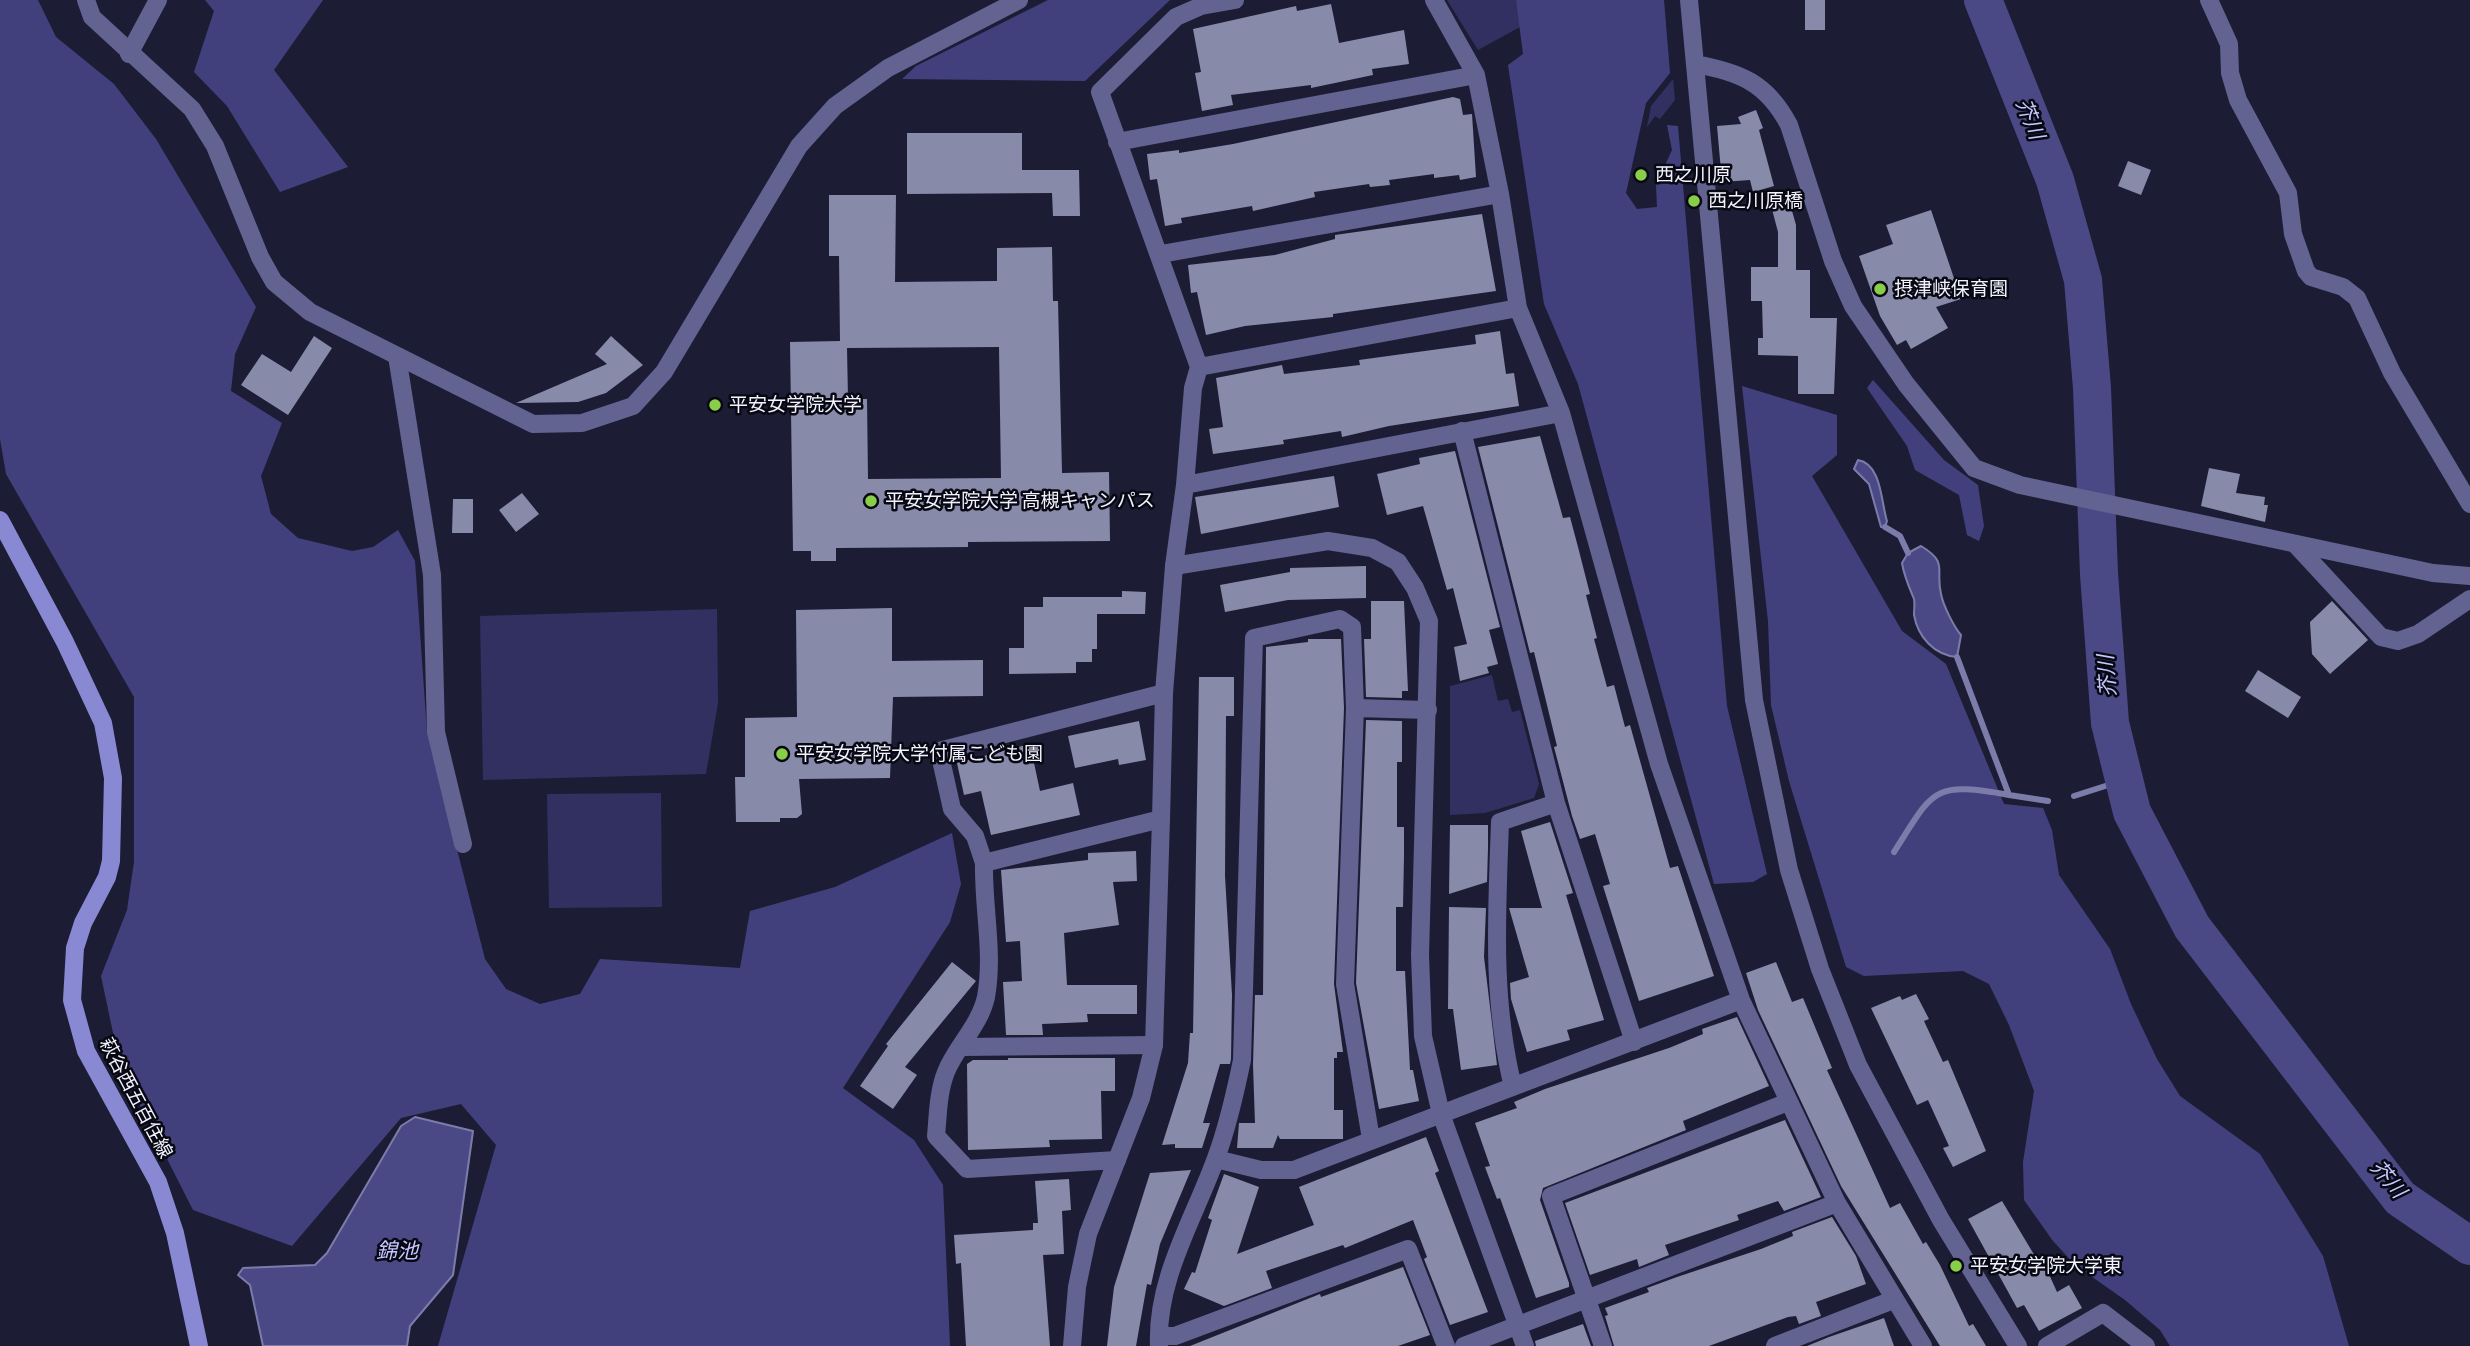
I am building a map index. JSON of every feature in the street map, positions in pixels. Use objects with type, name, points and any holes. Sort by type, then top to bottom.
[{"type":"main road","name":"萩谷西五百住線","points":[[0,520],[65,642],[103,723],[113,778],[111,861],[107,877],[83,923],[75,948],[72,1000],[86,1051],[158,1182],[176,1233],[199,1346]]},
{"type":"street","points":[[86,0],[92,17],[129,54],[192,109],[209,137],[260,257],[274,282],[310,312],[533,424],[582,423],[633,406],[664,372],[799,146],[835,106],[887,68],[1019,0]]},
{"type":"street","points":[[129,54],[158,0]]},
{"type":"street","points":[[1072,1346],[1077,1287],[1088,1234],[1141,1098],[1154,1045],[1164,693],[1193,388],[1199,367],[1161,254],[1100,92],[1177,17],[1201,6],[1235,0]]},
{"type":"street","points":[[1434,0],[1476,75],[1500,194],[1518,308],[1561,412],[1659,764],[1741,1000],[1837,1203],[1923,1346]]},
{"type":"street","points":[[1689,0],[1754,700],[1789,870],[1820,969],[1858,1065],[1941,1220],[2018,1346]]},
{"type":"street","points":[[2209,0],[2228,44],[2230,73],[2238,100],[2288,193],[2293,234],[2306,271],[2311,277],[2343,287],[2357,298],[2392,373],[2470,504]]},
{"type":"street","points":[[1695,64],[1721,69],[1746,79],[1766,91],[1780,107],[1789,125],[1833,261],[1853,306],[1906,384],[1974,468],[2020,485],[2433,573],[2470,576]]},
{"type":"street","points":[[1117,142],[1476,75]]},
{"type":"street","points":[[1161,254],[1500,194]]},
{"type":"street","points":[[1199,367],[1518,308]]},
{"type":"street","points":[[397,356],[432,575],[436,732],[463,844]]},
{"type":"street","points":[[1185,485],[1561,412]]},
{"type":"street","points":[[1462,431],[1556,803],[1634,1042]]},
{"type":"street","points":[[1174,566],[1328,541],[1372,548],[1398,562],[1415,588],[1429,621],[1420,956],[1423,1036],[1441,1114],[1525,1346]]},
{"type":"street","points":[[2295,544],[2381,637],[2398,641],[2418,634],[2470,599]]},
{"type":"street","points":[[1371,1139],[1348,1019],[1345,984],[1355,708],[1352,627],[1340,619],[1254,638],[1242,1060],[1233,1109],[1216,1159],[1167,1278],[1159,1341],[1408,1249],[1446,1346]]},
{"type":"street","points":[[1117,1160],[967,1169],[936,1136],[946,1071],[962,1048],[985,999],[990,946],[983,893],[984,863],[975,836],[952,809],[939,751],[1164,693]]},
{"type":"street","points":[[1355,708],[1428,710]]},
{"type":"street","points":[[1513,1087],[1501,1040],[1495,970],[1500,822],[1556,803]]},
{"type":"street","points":[[984,863],[1161,819]]},
{"type":"street","points":[[1216,1159],[1261,1170],[1294,1170],[1741,1000]]},
{"type":"street","points":[[962,1048],[1154,1045]]},
{"type":"street","points":[[1603,1346],[1551,1196],[1788,1102]]},
{"type":"street","points":[[1464,1346],[1837,1203]]},
{"type":"street","points":[[1775,1346],[1893,1300]]},
{"type":"street","points":[[2047,1346],[2104,1313],[2146,1346]]},
{"type":"shaded area","points":[[0,0],[38,0],[56,37],[114,84],[156,139],[256,307],[235,354],[231,391],[282,423],[261,476],[271,514],[298,538],[352,551],[373,547],[398,530],[415,561],[427,732],[485,959],[506,989],[540,1004],[580,994],[600,959],[740,968],[750,911],[835,887],[952,833],[961,884],[950,922],[843,1088],[914,1140],[943,1185],[950,1346],[438,1346],[496,1145],[461,1104],[401,1118],[292,1246],[193,1210],[120,1066],[101,976],[127,910],[134,862],[134,697],[6,474],[0,439]]},
{"type":"shaded area","points":[[205,0],[323,0],[274,70],[348,167],[280,192],[227,106],[194,72],[214,11]]},
{"type":"shaded area","points":[[1048,0],[1170,0],[1085,81],[902,79],[916,66]]},
{"type":"shaded area","points":[[1447,0],[1516,0],[1520,27],[1478,50]]},
{"type":"shaded area","points":[[1516,0],[1664,0],[1670,73],[1646,103],[1626,193],[1637,209],[1657,207],[1656,185],[1672,150],[1667,125],[1678,126],[1727,706],[1767,874],[1753,882],[1714,884],[1578,384],[1544,304],[1508,65],[1523,54]]},
{"type":"shaded area","points":[[1673,79],[1675,100],[1660,119],[1655,116],[1647,127],[1651,106]]},
{"type":"shaded area","points":[[1873,380],[1944,460],[1978,485],[1984,526],[1979,541],[1967,535],[1959,495],[1915,470],[1907,446],[1867,388]]},
{"type":"shaded area","points":[[1742,386],[1837,415],[1837,455],[1812,476],[1902,631],[1946,664],[2004,804],[2043,808],[2052,830],[2059,875],[2110,949],[2131,1004],[2157,1059],[2180,1096],[2260,1154],[2323,1256],[2349,1346],[2170,1346],[2160,1330],[2125,1300],[2075,1265],[2053,1241],[2024,1200],[2023,1162],[2034,1091],[2009,1025],[1989,984],[1963,971],[1864,976],[1846,967],[1789,781],[1771,705],[1768,621]]},
{"type":"shaded area","points":[[717,609],[718,703],[706,774],[483,780],[480,616]]},
{"type":"shaded area","points":[[1492,675],[1498,701],[1508,699],[1512,712],[1520,710],[1539,784],[1534,798],[1485,813],[1450,815],[1450,686]]},
{"type":"shaded area","points":[[661,793],[662,907],[549,908],[547,794]]},
{"type":"water","points":[[1858,460],[1866,463],[1876,476],[1887,521],[1885,527],[1881,527],[1869,484],[1854,469]]},
{"type":"water","points":[[1921,546],[1938,562],[1942,599],[1961,635],[1957,657],[1934,649],[1923,637],[1916,623],[1914,599],[1902,563],[1908,553]]},
{"type":"water","name":"錦池","points":[[415,1117],[473,1131],[453,1275],[410,1326],[407,1346],[263,1346],[250,1285],[238,1275],[243,1268],[315,1265],[327,1253],[401,1126]]},
{"type":"building","points":[[1805,0],[1825,0],[1825,30],[1805,30]]},
{"type":"building","points":[[1331,4],[1339,43],[1404,30],[1409,64],[1372,69],[1373,75],[1311,88],[1311,85],[1231,95],[1233,105],[1202,111],[1195,73],[1201,72],[1193,29],[1296,6],[1297,11]]},
{"type":"building","points":[[1453,97],[1460,99],[1463,115],[1472,114],[1476,177],[1460,180],[1459,175],[1434,178],[1434,174],[1389,180],[1390,185],[1370,187],[1369,184],[1314,192],[1315,197],[1253,211],[1252,206],[1181,218],[1182,223],[1165,226],[1157,179],[1150,180],[1147,154],[1179,150],[1179,153],[1233,144]]},
{"type":"building","points":[[1756,110],[1763,128],[1759,130],[1774,186],[1753,192],[1750,180],[1722,182],[1717,126],[1741,124],[1738,117]]},
{"type":"building","points":[[907,133],[1022,133],[1022,170],[1079,170],[1080,216],[1053,216],[1052,193],[907,194]]},
{"type":"building","points":[[2128,161],[2151,170],[2141,195],[2118,186]]},
{"type":"building","points":[[1787,193],[1796,225],[1796,270],[1810,270],[1810,318],[1837,318],[1834,394],[1798,394],[1798,356],[1758,355],[1758,338],[1763,338],[1762,301],[1751,301],[1751,267],[1778,267],[1778,232],[1769,198]]},
{"type":"building","points":[[829,195],[896,195],[895,282],[997,281],[997,248],[1052,247],[1053,301],[1058,301],[1062,473],[1109,472],[1110,541],[968,542],[968,547],[836,548],[836,561],[811,561],[811,551],[793,551],[790,342],[840,341],[839,256],[829,256]],"holes":[[[999,347],[1001,478],[868,479],[867,399],[848,399],[847,348]]]},
{"type":"building","points":[[1931,210],[1961,299],[1936,307],[1948,328],[1911,349],[1906,340],[1897,345],[1880,316],[1859,256],[1893,244],[1886,225]]},
{"type":"building","points":[[1482,214],[1496,291],[1333,314],[1333,317],[1245,326],[1206,335],[1197,292],[1191,293],[1188,265],[1275,255],[1335,239],[1335,235]]},
{"type":"building","points":[[1500,331],[1506,374],[1514,373],[1519,406],[1389,426],[1342,437],[1341,431],[1283,440],[1284,444],[1213,454],[1209,429],[1223,427],[1216,378],[1282,365],[1284,374],[1360,365],[1359,360],[1476,344],[1475,335]]},
{"type":"building","points":[[314,336],[332,348],[288,415],[241,385],[262,354],[291,372]]},
{"type":"building","points":[[611,336],[643,365],[606,393],[578,402],[516,403],[607,364],[595,354]]},
{"type":"building","points":[[1540,436],[1563,518],[1570,517],[1590,594],[1586,595],[1597,638],[1594,639],[1607,687],[1614,685],[1625,727],[1630,725],[1670,868],[1678,866],[1714,976],[1639,1001],[1603,886],[1610,884],[1595,834],[1580,839],[1572,816],[1534,652],[1530,653],[1478,447]]},
{"type":"building","points":[[1455,451],[1500,627],[1489,630],[1498,664],[1487,667],[1489,673],[1460,681],[1454,647],[1467,644],[1453,588],[1447,590],[1423,506],[1387,515],[1377,474],[1420,464],[1419,458]]},
{"type":"building","points":[[2209,468],[2240,474],[2236,493],[2265,497],[2264,505],[2268,505],[2265,522],[2201,506]]},
{"type":"building","points":[[1334,476],[1339,507],[1201,534],[1195,497]]},
{"type":"building","points":[[522,493],[539,514],[516,532],[499,510]]},
{"type":"building","points":[[453,499],[473,499],[473,533],[452,533]]},
{"type":"building","points":[[1366,566],[1366,598],[1288,600],[1225,612],[1220,585],[1290,572],[1290,568]]},
{"type":"building","points":[[1122,591],[1146,592],[1145,614],[1097,614],[1097,649],[1092,649],[1092,662],[1076,662],[1076,673],[1009,674],[1009,648],[1024,648],[1024,607],[1043,607],[1043,597],[1122,597]]},
{"type":"building","points":[[1371,601],[1404,601],[1408,691],[1402,691],[1402,698],[1366,697],[1364,639],[1371,639]]},
{"type":"building","points":[[2332,601],[2368,640],[2330,674],[2312,654],[2310,622]]},
{"type":"building","points":[[892,608],[892,661],[983,660],[983,696],[893,697],[890,778],[799,779],[802,814],[797,818],[780,818],[780,822],[736,822],[735,777],[745,777],[745,718],[797,717],[796,610]]},
{"type":"building","points":[[1308,639],[1341,639],[1344,708],[1334,984],[1343,1052],[1337,1052],[1337,1058],[1334,1058],[1334,1110],[1343,1110],[1343,1139],[1280,1139],[1278,1135],[1273,1148],[1237,1148],[1239,1123],[1255,1123],[1255,995],[1263,995],[1266,647],[1308,642]]},
{"type":"building","points":[[2258,670],[2301,697],[2288,718],[2245,691]]},
{"type":"building","points":[[1199,677],[1234,677],[1234,716],[1226,716],[1225,876],[1232,995],[1231,1059],[1230,1064],[1220,1064],[1203,1123],[1210,1123],[1202,1148],[1175,1148],[1175,1144],[1162,1145],[1188,1063],[1190,1033],[1193,1033]]},
{"type":"building","points":[[1366,720],[1402,721],[1402,762],[1397,762],[1397,827],[1404,827],[1403,907],[1396,907],[1396,971],[1405,971],[1410,1070],[1413,1070],[1419,1101],[1379,1109],[1356,983]]},
{"type":"building","points":[[1139,721],[1146,760],[1119,765],[1118,759],[1075,768],[1068,736]]},
{"type":"building","points":[[1030,744],[1040,791],[1073,783],[1080,815],[991,835],[981,791],[964,795],[957,763]]},
{"type":"building","points":[[1550,822],[1573,893],[1566,895],[1604,1020],[1567,1030],[1570,1040],[1527,1052],[1511,999],[1510,983],[1529,977],[1509,908],[1542,908],[1521,831]]},
{"type":"building","points":[[1450,825],[1488,825],[1488,848],[1487,882],[1449,894]]},
{"type":"building","points":[[1136,851],[1137,881],[1113,882],[1119,925],[1064,933],[1067,985],[1137,985],[1137,1014],[1087,1014],[1088,1022],[1042,1024],[1043,1035],[1006,1035],[1003,982],[1022,981],[1020,941],[1006,942],[1001,870],[1088,860],[1088,853]]},
{"type":"building","points":[[1449,907],[1486,908],[1484,957],[1497,1065],[1461,1070],[1453,1009],[1448,1009]]},
{"type":"building","points":[[952,962],[976,981],[905,1067],[917,1075],[893,1109],[860,1086],[888,1046],[886,1044]]},
{"type":"building","points":[[1776,962],[1792,1002],[1803,998],[1832,1068],[1827,1070],[1890,1208],[1900,1203],[1923,1244],[1926,1242],[1940,1265],[1969,1326],[1973,1324],[1986,1346],[1940,1346],[1841,1186],[1758,1010],[1746,973]]},
{"type":"building","points":[[1916,994],[1929,1019],[1924,1021],[1943,1062],[1948,1060],[1986,1151],[1953,1167],[1943,1148],[1949,1146],[1928,1100],[1917,1105],[1871,1008],[1900,996],[1902,1000]]},
{"type":"building","points":[[1737,1017],[1769,1086],[1683,1121],[1686,1130],[1543,1188],[1540,1200],[1569,1287],[1536,1298],[1500,1198],[1497,1199],[1485,1167],[1490,1166],[1475,1123],[1517,1108],[1514,1102],[1545,1089],[1669,1048],[1703,1034],[1702,1029]]},
{"type":"building","points":[[1115,1058],[1115,1091],[1101,1091],[1102,1139],[1049,1140],[1050,1147],[968,1150],[967,1064],[973,1060]]},
{"type":"building","points":[[1785,1120],[1821,1197],[1784,1211],[1778,1201],[1737,1215],[1739,1220],[1665,1245],[1669,1255],[1639,1267],[1637,1259],[1590,1275],[1565,1203]]},
{"type":"building","points":[[1426,1137],[1439,1171],[1435,1173],[1488,1312],[1450,1325],[1424,1259],[1427,1257],[1413,1220],[1345,1248],[1343,1245],[1266,1271],[1272,1288],[1224,1306],[1184,1289],[1192,1272],[1195,1273],[1212,1220],[1208,1218],[1224,1174],[1259,1187],[1237,1254],[1314,1225],[1299,1187]]},
{"type":"building","points":[[1191,1170],[1160,1244],[1151,1285],[1147,1284],[1136,1346],[1107,1346],[1114,1287],[1150,1173]]},
{"type":"building","points":[[1069,1179],[1071,1210],[1062,1211],[1064,1254],[1043,1255],[1050,1346],[966,1346],[961,1263],[956,1264],[954,1235],[1033,1230],[1033,1223],[1038,1223],[1035,1181]]},
{"type":"building","points":[[2002,1201],[2039,1263],[2043,1261],[2057,1292],[2069,1285],[2082,1308],[2039,1331],[2024,1305],[2017,1308],[1968,1219]]},
{"type":"building","points":[[1832,1217],[1856,1256],[1866,1284],[1816,1302],[1821,1316],[1799,1324],[1796,1316],[1788,1317],[1709,1346],[1614,1346],[1605,1308],[1649,1292],[1647,1288],[1761,1249],[1793,1236],[1792,1232]]},
{"type":"building","points":[[1403,1267],[1430,1335],[1398,1346],[1190,1346],[1320,1294],[1321,1297]]},
{"type":"building","points":[[1884,1318],[1894,1346],[1807,1346],[1829,1337]]},
{"type":"building","points":[[1583,1324],[1591,1346],[1536,1346],[1535,1341]]},
{"type":"waterway","name":"芥川","points":[[1983,0],[2055,180],[2083,280],[2092,388],[2099,574],[2110,723],[2132,812],[2192,927],[2400,1198],[2470,1246]]},
{"type":"waterway","points":[[1885,527],[1900,536],[1908,553]]},
{"type":"waterway","points":[[1957,657],[2009,795],[2048,801]]},
{"type":"waterway","points":[[2074,796],[2124,780]]},
{"type":"waterway","points":[[1894,852],[1927,803],[1937,795],[1964,789],[2009,795]]},
{"type":"place","name":"西之川原","points":[[1641,175]]},
{"type":"place","name":"西之川原橋","points":[[1694,201]]},
{"type":"place","name":"摂津峡保育園","points":[[1880,289]]},
{"type":"place","name":"平安女学院大学","points":[[715,405]]},
{"type":"place","name":"平安女学院大学 高槻キャンパス","points":[[871,501]]},
{"type":"place","name":"平安女学院大学付属こども園","points":[[782,754]]},
{"type":"place","name":"平安女学院大学東","points":[[1956,1266]]}]
